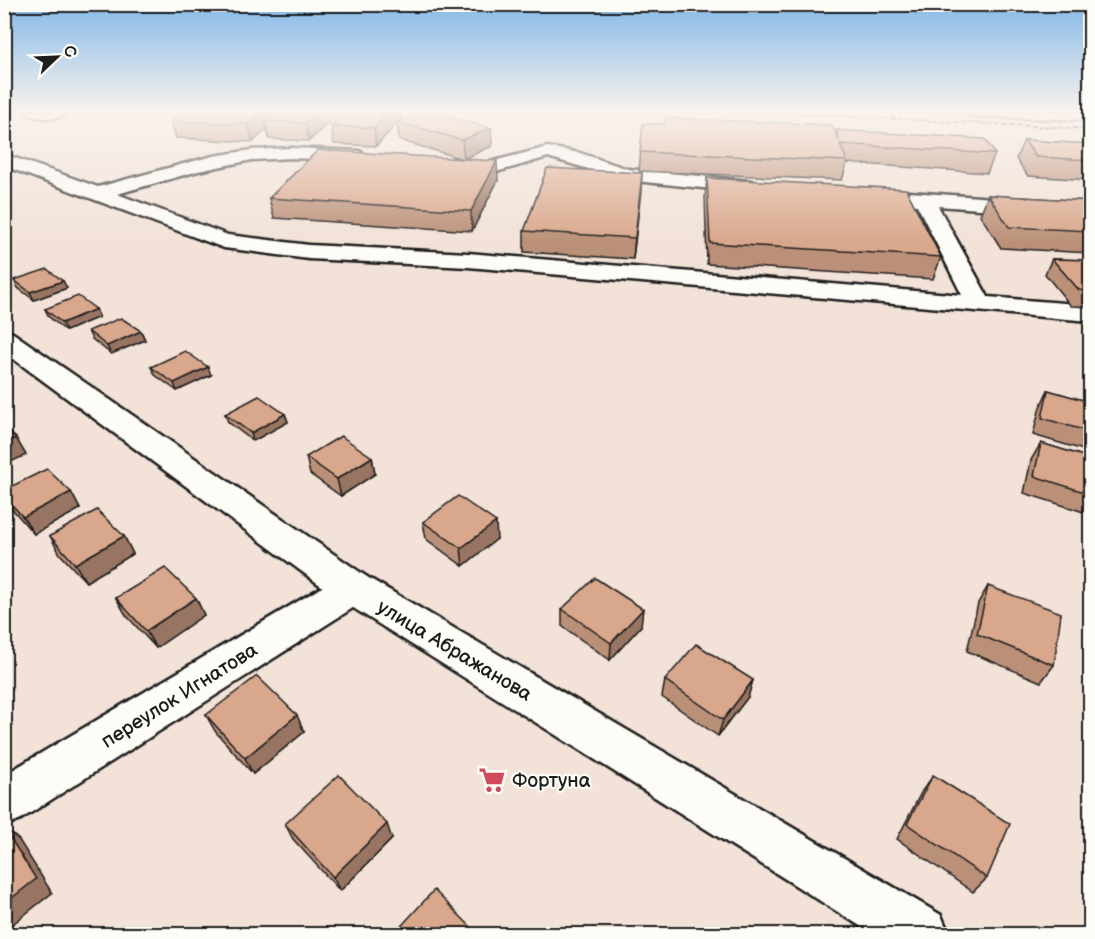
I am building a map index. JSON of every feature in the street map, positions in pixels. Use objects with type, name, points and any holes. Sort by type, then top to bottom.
[{"type":"main road","points":[[96,194],[177,171],[253,155]]},
{"type":"main road","points":[[336,155],[374,157]]},
{"type":"main road","points":[[430,162],[486,169],[539,155]]},
{"type":"main road","points":[[563,155],[626,174],[768,189]]},
{"type":"main road","points":[[4,159],[224,242],[309,252],[468,260],[1090,313]]},
{"type":"main road","points":[[854,194],[1090,211]]},
{"type":"main road","points":[[924,199],[980,304]]},
{"type":"main road","name":"улица Абражанова","points":[[4,339],[353,588],[922,934]]},
{"type":"main road","name":"переулок Игнатова","points":[[4,802],[353,588]]},
{"type":"building","points":[[313,155],[396,155],[497,161],[471,211],[269,198]]},
{"type":"building","points":[[705,155],[844,155],[847,161]]},
{"type":"building","points":[[1034,155],[1090,155],[1090,160],[1036,157]]},
{"type":"building","points":[[547,168],[642,173],[635,238],[524,231]]},
{"type":"building","points":[[707,178],[906,189],[941,257],[710,243]]},
{"type":"building","points":[[988,195],[1090,201],[1090,231],[1009,227]]},
{"type":"building","points":[[1052,259],[1090,260],[1090,291],[1079,290]]},
{"type":"building","points":[[47,269],[63,281],[30,292],[14,280]]},
{"type":"building","points":[[78,296],[96,309],[62,323],[45,309]]},
{"type":"building","points":[[121,318],[141,331],[107,346],[88,331]]},
{"type":"building","points":[[185,351],[208,367],[174,383],[151,367]]},
{"type":"building","points":[[1048,390],[1090,402],[1090,432],[1042,418]]},
{"type":"building","points":[[259,396],[285,414],[251,433],[225,414]]},
{"type":"building","points":[[4,427],[16,438],[4,443]]},
{"type":"building","points":[[341,436],[372,457],[337,479],[306,457]]},
{"type":"building","points":[[1041,443],[1090,458],[1090,494],[1034,476]]},
{"type":"building","points":[[47,469],[71,492],[23,517],[4,496],[4,490]]},
{"type":"building","points":[[458,496],[496,522],[461,548],[423,522]]},
{"type":"building","points":[[97,510],[124,536],[75,564],[50,536]]},
{"type":"building","points":[[165,568],[196,598],[146,631],[116,598]]},
{"type":"building","points":[[595,578],[643,609],[611,643],[562,609]]},
{"type":"building","points":[[988,586],[1061,613],[1054,665],[977,634]]},
{"type":"building","points":[[696,644],[753,680],[723,720],[665,680]]},
{"type":"building","points":[[257,676],[297,715],[245,758],[206,715]]},
{"type":"building","points":[[339,775],[387,824],[333,877],[285,824]]},
{"type":"building","points":[[933,775],[1010,824],[987,878],[907,824]]},
{"type":"building","points":[[4,828],[36,879],[4,904]]},
{"type":"building","points":[[434,890],[478,934],[394,934]]},
{"type":"place","name":"Фортуна","points":[[492,780]]}]
